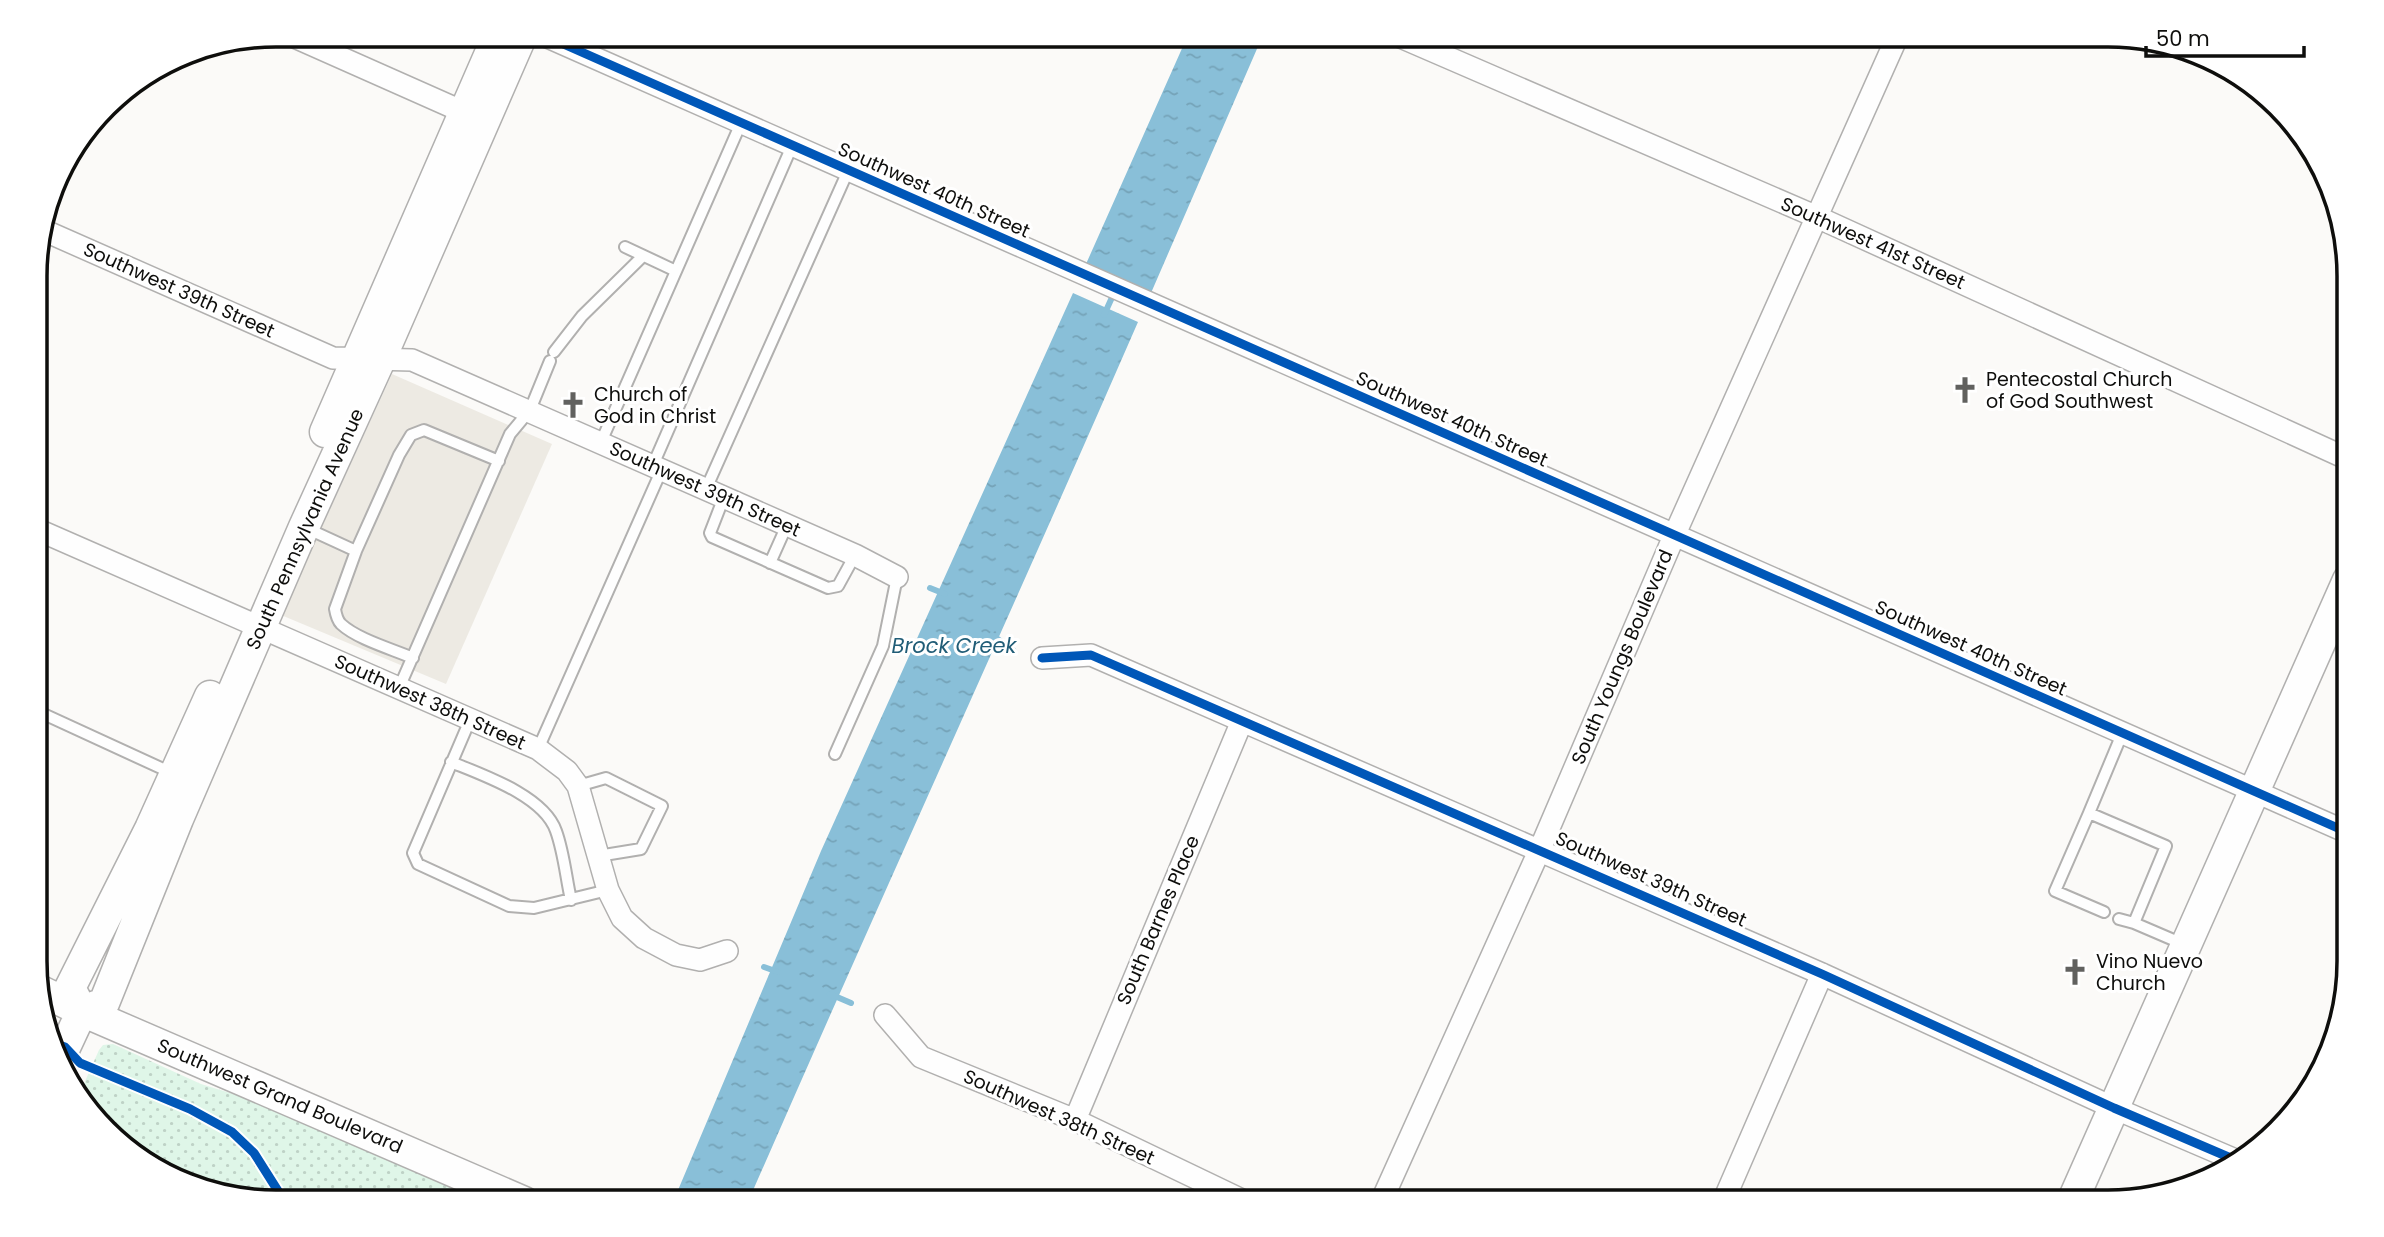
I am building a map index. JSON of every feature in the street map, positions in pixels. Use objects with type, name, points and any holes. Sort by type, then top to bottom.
[{"type":"main road","name":"South Pennsylvania Avenue","points":[[475,117],[495,47]]},
{"type":"main road","name":"South Pennsylvania Avenue","points":[[65,1048],[82,1011],[104,1003],[184,779],[475,117],[515,47]]},
{"type":"main road","name":"South Pennsylvania Avenue","points":[[253,624],[304,527],[369,358]]},
{"type":"main road","points":[[2078,1189],[2337,605]]},
{"type":"main road","name":"Southwest Grand Boulevard","points":[[50,995],[496,1190]]},
{"type":"street","points":[[317,47],[475,117]]},
{"type":"street","name":"Southwest 40th Street","points":[[570,47],[2337,828]]},
{"type":"street","name":"Southwest 41st Street","points":[[1424,47],[1817,217],[2337,454]]},
{"type":"street","name":"South Youngs Boulevard","points":[[1387,1189],[1540,849],[1674,536],[1893,47]]},
{"type":"street","name":"Southwest 39th Street","points":[[52,234],[333,358],[412,360],[855,555],[897,577]]},
{"type":"street","name":"Southwest 38th Street","points":[[48,534],[538,749],[567,771],[578,786],[608,890],[622,918],[645,938],[676,955],[700,960],[727,951]]},
{"type":"street","name":"Southwest 39th Street","points":[[1042,658],[1091,655],[1540,849],[2226,1156]]},
{"type":"street","name":"South Barnes Place","points":[[1075,1120],[1242,721]]},
{"type":"street","points":[[1729,1189],[1822,974]]},
{"type":"street","name":"Southwest 38th Street","points":[[885,1015],[921,1057],[1075,1120],[1220,1189]]},
{"type":"lane","points":[[601,442],[741,123]]},
{"type":"lane","points":[[538,749],[792,146]]},
{"type":"lane","points":[[848,171],[715,493],[710,533],[712,537],[828,588],[838,586],[855,555]]},
{"type":"lane","points":[[625,247],[676,271]]},
{"type":"lane","points":[[399,688],[510,434],[530,410],[552,356],[582,316],[643,256]]},
{"type":"lane","points":[[412,658],[356,633],[340,624],[336,617],[335,609],[356,551],[399,455],[411,435],[424,430],[499,461]]},
{"type":"lane","points":[[770,563],[787,525]]},
{"type":"lane","points":[[304,527],[356,551]]},
{"type":"lane","points":[[835,754],[883,646],[897,577]]},
{"type":"lane","points":[[47,716],[184,779]]},
{"type":"lane","points":[[470,720],[413,853],[418,864],[509,906],[534,908],[608,890]]},
{"type":"lane","points":[[2104,912],[2055,891],[2122,734]]},
{"type":"lane","points":[[451,762],[482,774],[537,803],[556,829],[571,900]]},
{"type":"lane","points":[[578,786],[606,778],[662,806],[641,849],[598,856]]},
{"type":"lane","points":[[2089,813],[2166,846],[2134,923]]},
{"type":"lane","points":[[2119,919],[2185,946]]},
{"type":"shaded area","points":[[392,374],[552,444],[446,684],[281,615]]},
{"type":"green space","points":[[113,1044],[201,1084],[307,1117],[470,1190],[276,1190],[246,1188],[202,1178],[149,1151],[125,1133],[104,1112],[86,1088],[84,1084],[103,1045]]},
{"type":"water","points":[[1183,47],[1258,47],[1151,293],[1086,264]]},
{"type":"water","name":"Brock Creek","points":[[1073,293],[1138,322],[753,1190],[678,1190],[821,851]]},
{"type":"waterway","name":"Brock Creek","points":[[1104,315],[1114,293]]},
{"type":"waterway","points":[[930,588],[945,594]]},
{"type":"waterway","points":[[992,635],[1013,650]]},
{"type":"waterway","points":[[764,967],[778,972]]},
{"type":"waterway","points":[[830,994],[851,1003]]},
{"type":"cycle path","points":[[570,47],[2337,828]]},
{"type":"cycle path","points":[[1042,658],[1091,655],[1822,974],[2114,1108],[2226,1156]]},
{"type":"cycle path","points":[[64,1047],[80,1063],[190,1109],[232,1132],[254,1153],[277,1190]]},
{"type":"place","name":"Pentecostal Church of God Southwest","points":[[1965,390]]},
{"type":"place","name":"Church of God in Christ","points":[[573,405]]},
{"type":"place","name":"Vino Nuevo Church","points":[[2075,972]]}]
